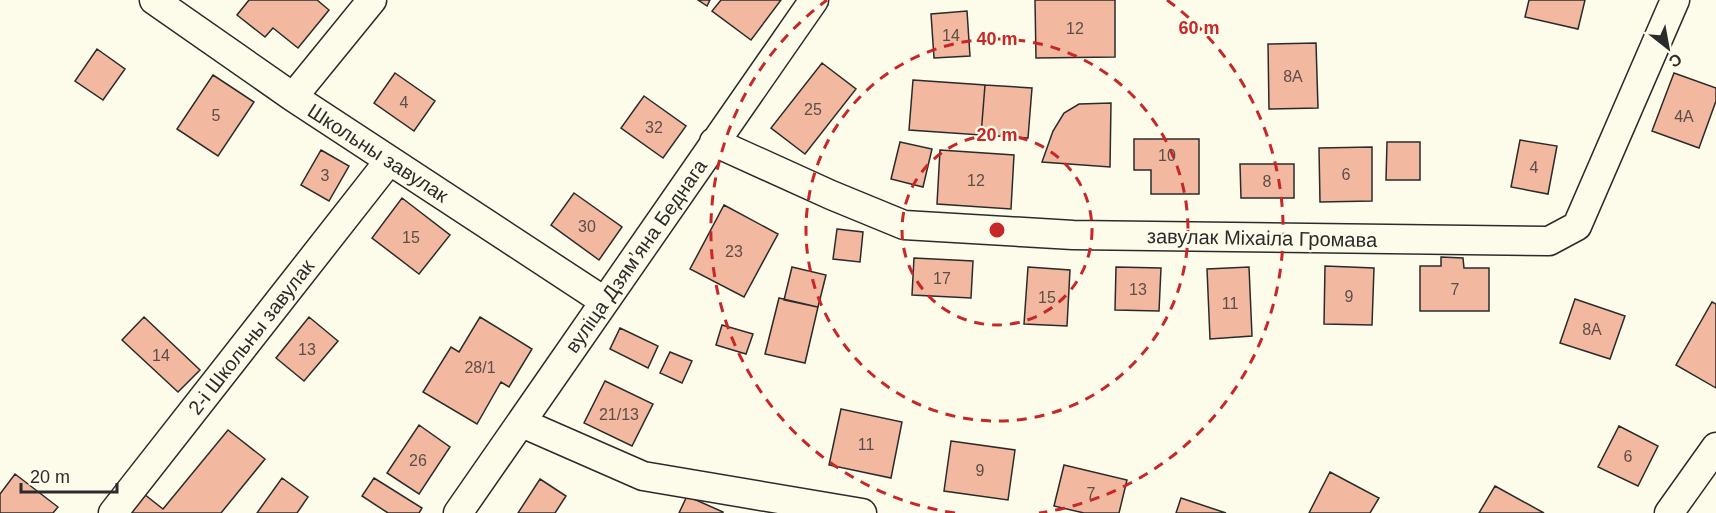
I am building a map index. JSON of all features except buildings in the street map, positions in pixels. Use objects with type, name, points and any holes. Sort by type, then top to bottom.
[{"type":"street","name":"Школьны завулак","points":[[154,0],[293,97],[604,301]]},
{"type":"street","points":[[293,97],[372,0]]},
{"type":"street","name":"вуліца Дзямʼяна Беднага","points":[[458,513],[814,0]]},
{"type":"street","name":"завулак Міхаіла Громава","points":[[714,142],[904,225],[1073,236],[1549,241],[1577,226],[1676,0]]},
{"type":"street","name":"2-і Школьны завулак","points":[[113,513],[389,161]]},
{"type":"street","points":[[522,423],[643,476],[757,505],[862,513]]},
{"type":"street","points":[[1669,513],[1716,447]]}]
